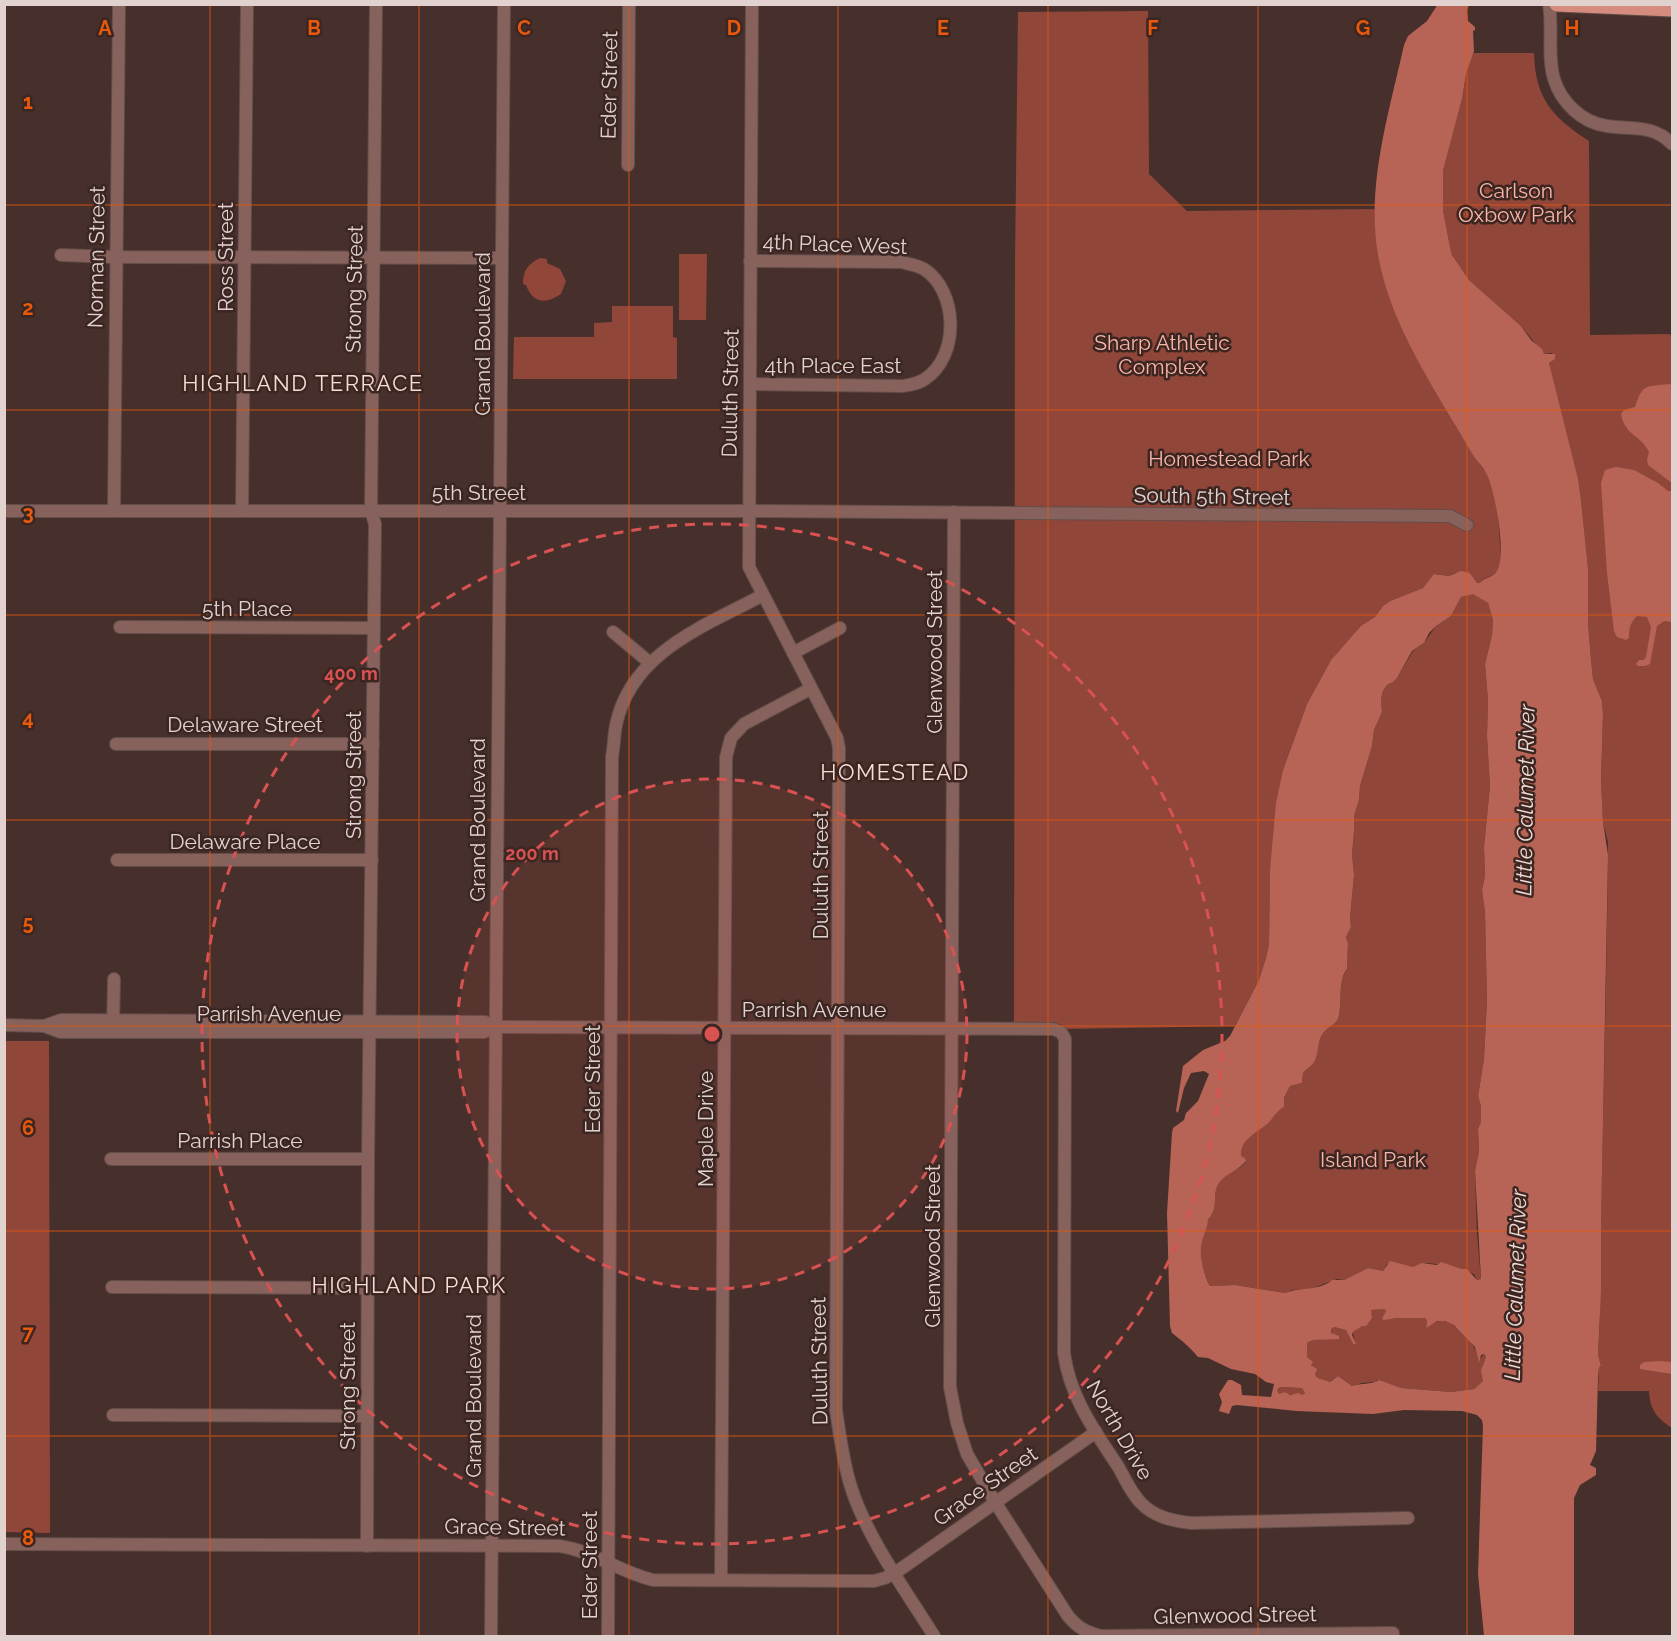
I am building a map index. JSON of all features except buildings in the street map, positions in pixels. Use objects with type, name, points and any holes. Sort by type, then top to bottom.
[{"type":"main road","points":[[1557,4],[1672,9]]},
{"type":"street","name":"Norman Street","points":[[114,511],[119,4]]},
{"type":"street","name":"Ross Street","points":[[242,511],[247,4]]},
{"type":"street","name":"Strong Street","points":[[367,1546],[368,1159],[375,524],[370,511],[376,4]]},
{"type":"street","name":"Grand Boulevard","points":[[491,1636],[504,4]]},
{"type":"street","name":"Eder Street","points":[[628,165],[629,4]]},
{"type":"street","name":"Duluth Street","points":[[752,4],[749,567],[837,738],[839,748],[836,1410],[851,1487],[864,1520],[934,1636]]},
{"type":"street","points":[[1549,4],[1551,68],[1564,100],[1582,117],[1593,122],[1606,126],[1650,129],[1663,135],[1672,144]]},
{"type":"street","points":[[61,255],[502,258]]},
{"type":"street","name":"4th Place West","points":[[750,261],[914,264],[924,269],[937,281],[950,310],[950,326]]},
{"type":"street","name":"4th Place East","points":[[750,384],[903,387],[913,385],[924,380],[934,371],[943,356],[950,326]]},
{"type":"street","name":"5th Street","points":[[4,511],[954,512]]},
{"type":"street","name":"South 5th Street","points":[[954,512],[1450,516],[1467,525]]},
{"type":"street","name":"Glenwood Street","points":[[954,512],[950,1387],[957,1422],[967,1454],[1068,1616],[1076,1626],[1087,1633],[1101,1636],[1393,1633]]},
{"type":"street","name":"Eder Street","points":[[608,1636],[612,757],[616,723],[634,681],[649,662],[692,632],[763,595]]},
{"type":"street","name":"5th Place","points":[[120,627],[374,628]]},
{"type":"street","points":[[793,653],[840,628]]},
{"type":"street","points":[[613,632],[649,662]]},
{"type":"street","name":"Maple Drive","points":[[721,1580],[727,749],[731,738],[744,724],[810,688]]},
{"type":"street","name":"Delaware Street","points":[[116,744],[373,744]]},
{"type":"street","name":"Delaware Place","points":[[117,860],[372,861]]},
{"type":"street","points":[[113,1026],[114,979]]},
{"type":"street","name":"Parrish Avenue","points":[[4,1025],[44,1026],[61,1020],[113,1026],[370,1027],[485,1022],[495,1027],[953,1028],[1053,1029],[1061,1032]]},
{"type":"street","name":"North Drive","points":[[1061,1032],[1065,1040],[1064,1353],[1067,1375],[1074,1395],[1140,1503],[1155,1514],[1175,1521],[1408,1518]]},
{"type":"street","name":"Parrish Place","points":[[111,1160],[368,1159]]},
{"type":"street","points":[[112,1287],[367,1288]]},
{"type":"street","points":[[113,1415],[366,1416]]},
{"type":"street","name":"Grace Street","points":[[4,1544],[559,1546],[579,1549],[635,1576],[652,1580],[874,1581],[895,1573],[1096,1432]]},
{"type":"green space","name":"Homestead Park","points":[[1148,11],[1149,174],[1187,211],[1375,209],[1378,255],[1425,373],[1475,458],[1486,472],[1492,487],[1498,513],[1501,561],[1498,571],[1480,583],[1477,583],[1470,573],[1455,573],[1449,576],[1435,574],[1423,588],[1383,606],[1375,617],[1361,627],[1331,660],[1307,704],[1283,770],[1270,871],[1269,944],[1259,980],[1235,1026],[1068,1029],[1056,1023],[1014,1023],[1015,262],[1018,12]]},
{"type":"green space","name":"Carlson Oxbow Park","points":[[1473,53],[1534,53],[1538,82],[1548,105],[1565,123],[1589,141],[1590,335],[1669,334],[1672,336],[1672,1428],[1655,1413],[1649,1391],[1598,1391],[1599,1367],[1601,1366],[1598,1355],[1608,842],[1603,822],[1601,780],[1602,701],[1593,679],[1591,660],[1588,568],[1581,500],[1578,480],[1551,377],[1549,363],[1553,360],[1552,353],[1544,354],[1521,326],[1469,280],[1452,255],[1450,247],[1443,210],[1443,171]]},
{"type":"green space","points":[[679,254],[707,254],[706,320],[679,320]]},
{"type":"green space","points":[[540,258],[547,259],[547,263],[560,269],[566,281],[561,294],[545,301],[532,296],[523,284],[527,268]]},
{"type":"green space","points":[[612,306],[673,306],[673,337],[677,338],[677,379],[513,379],[514,337],[594,337],[594,323],[612,322]]},
{"type":"green space","name":"Island Park","points":[[1473,593],[1488,603],[1493,620],[1485,664],[1490,786],[1484,847],[1485,876],[1482,890],[1485,912],[1487,1001],[1484,1059],[1478,1096],[1481,1106],[1481,1122],[1478,1129],[1479,1151],[1475,1171],[1481,1279],[1477,1280],[1474,1274],[1453,1266],[1427,1263],[1413,1267],[1387,1264],[1383,1271],[1368,1268],[1344,1280],[1337,1279],[1310,1289],[1292,1290],[1285,1293],[1235,1285],[1210,1286],[1203,1267],[1201,1248],[1208,1218],[1214,1210],[1219,1183],[1246,1162],[1245,1158],[1240,1156],[1244,1144],[1274,1116],[1290,1086],[1302,1083],[1303,1073],[1313,1064],[1317,1056],[1322,1036],[1338,1018],[1341,985],[1347,969],[1348,943],[1346,937],[1351,927],[1354,816],[1374,730],[1382,712],[1383,691],[1397,678],[1413,651],[1424,643],[1436,626],[1451,616],[1461,597]]},
{"type":"green space","points":[[5,1041],[49,1041],[50,1533],[5,1532]]},
{"type":"green space","points":[[1384,1309],[1386,1311],[1384,1316],[1425,1318],[1426,1327],[1441,1321],[1456,1326],[1475,1349],[1478,1361],[1484,1354],[1486,1357],[1482,1367],[1483,1381],[1474,1389],[1451,1392],[1401,1388],[1377,1380],[1352,1386],[1338,1376],[1329,1382],[1315,1375],[1316,1372],[1307,1357],[1307,1343],[1332,1338],[1331,1329],[1334,1327],[1346,1330],[1355,1344],[1353,1332],[1372,1317],[1370,1310]]},
{"type":"green space","points":[[1280,1387],[1302,1388],[1305,1393],[1302,1395],[1279,1394],[1277,1390]]},
{"type":"water","name":"Little Calumet River","points":[[1438,4],[1469,5],[1468,21],[1475,27],[1473,31],[1474,51],[1466,74],[1462,99],[1443,171],[1443,210],[1452,255],[1469,280],[1521,326],[1544,354],[1555,354],[1555,359],[1549,363],[1578,479],[1588,568],[1588,623],[1593,679],[1602,701],[1601,780],[1603,822],[1608,855],[1598,1355],[1601,1366],[1598,1378],[1596,1451],[1590,1465],[1596,1468],[1596,1475],[1580,1485],[1574,1498],[1574,1636],[1484,1636],[1478,1574],[1483,1426],[1482,1420],[1477,1415],[1462,1411],[1404,1410],[1373,1414],[1296,1411],[1237,1405],[1232,1406],[1229,1414],[1219,1411],[1222,1402],[1219,1394],[1228,1380],[1241,1385],[1242,1395],[1271,1397],[1274,1384],[1266,1382],[1255,1374],[1231,1369],[1208,1358],[1198,1357],[1172,1333],[1170,1326],[1167,1213],[1172,1133],[1173,1128],[1184,1120],[1186,1113],[1198,1101],[1209,1074],[1204,1071],[1191,1073],[1184,1088],[1178,1113],[1176,1111],[1183,1066],[1203,1050],[1225,1041],[1230,1036],[1259,980],[1269,944],[1270,870],[1276,803],[1283,770],[1307,704],[1331,660],[1361,626],[1375,617],[1383,606],[1423,588],[1434,574],[1449,576],[1461,571],[1470,573],[1477,583],[1480,583],[1497,571],[1500,563],[1499,522],[1489,481],[1404,334],[1384,282],[1378,255],[1375,202],[1386,123],[1404,45],[1408,36],[1427,21]],"holes":[[[1473,594],[1488,603],[1493,620],[1485,664],[1490,786],[1484,847],[1485,876],[1482,890],[1485,912],[1487,1001],[1484,1059],[1478,1096],[1481,1106],[1481,1122],[1478,1129],[1479,1151],[1475,1171],[1481,1279],[1477,1280],[1467,1269],[1441,1262],[1437,1265],[1422,1263],[1413,1267],[1390,1261],[1383,1271],[1368,1268],[1344,1280],[1332,1280],[1322,1286],[1285,1293],[1235,1285],[1210,1286],[1203,1268],[1201,1248],[1208,1219],[1214,1210],[1219,1183],[1246,1161],[1241,1156],[1241,1150],[1246,1141],[1284,1107],[1284,1098],[1290,1086],[1302,1083],[1303,1073],[1313,1064],[1317,1056],[1322,1036],[1338,1018],[1341,985],[1347,969],[1348,943],[1346,937],[1351,927],[1354,816],[1374,730],[1382,712],[1383,691],[1397,678],[1412,651],[1424,643],[1436,626],[1451,616],[1461,597]],[[1384,1309],[1386,1311],[1382,1319],[1384,1320],[1425,1318],[1426,1328],[1437,1321],[1445,1321],[1454,1325],[1475,1347],[1479,1363],[1481,1355],[1484,1354],[1486,1357],[1481,1370],[1483,1381],[1474,1389],[1451,1392],[1401,1388],[1379,1380],[1352,1386],[1338,1376],[1330,1382],[1318,1378],[1315,1375],[1317,1369],[1311,1365],[1313,1362],[1307,1357],[1307,1343],[1313,1340],[1339,1339],[1339,1336],[1331,1333],[1334,1327],[1346,1330],[1353,1344],[1356,1344],[1353,1332],[1366,1326],[1372,1318],[1371,1310]],[[1280,1387],[1302,1388],[1305,1393],[1302,1395],[1298,1393],[1290,1395],[1285,1392],[1279,1394],[1277,1390]]]},
{"type":"water","points":[[1672,385],[1672,483],[1648,465],[1649,452],[1646,446],[1626,427],[1621,414],[1624,410],[1635,407],[1640,394],[1646,388]]},
{"type":"water","points":[[1616,467],[1634,470],[1668,491],[1672,491],[1672,622],[1664,621],[1657,626],[1650,664],[1645,666],[1636,664],[1646,657],[1651,627],[1647,617],[1637,616],[1630,626],[1629,638],[1626,640],[1617,637],[1614,631],[1607,573],[1601,483],[1605,470]]},
{"type":"water","points":[[1644,1362],[1672,1362],[1672,1374],[1640,1369],[1640,1365]]},
{"type":"district","name":"HIGHLAND TERRACE","points":[[303,383]]},
{"type":"district","name":"HOMESTEAD","points":[[895,772]]},
{"type":"district","name":"HIGHLAND PARK","points":[[409,1285]]},
{"type":"park label","name":"Sharp Athletic Complex","points":[[1162,354]]}]
